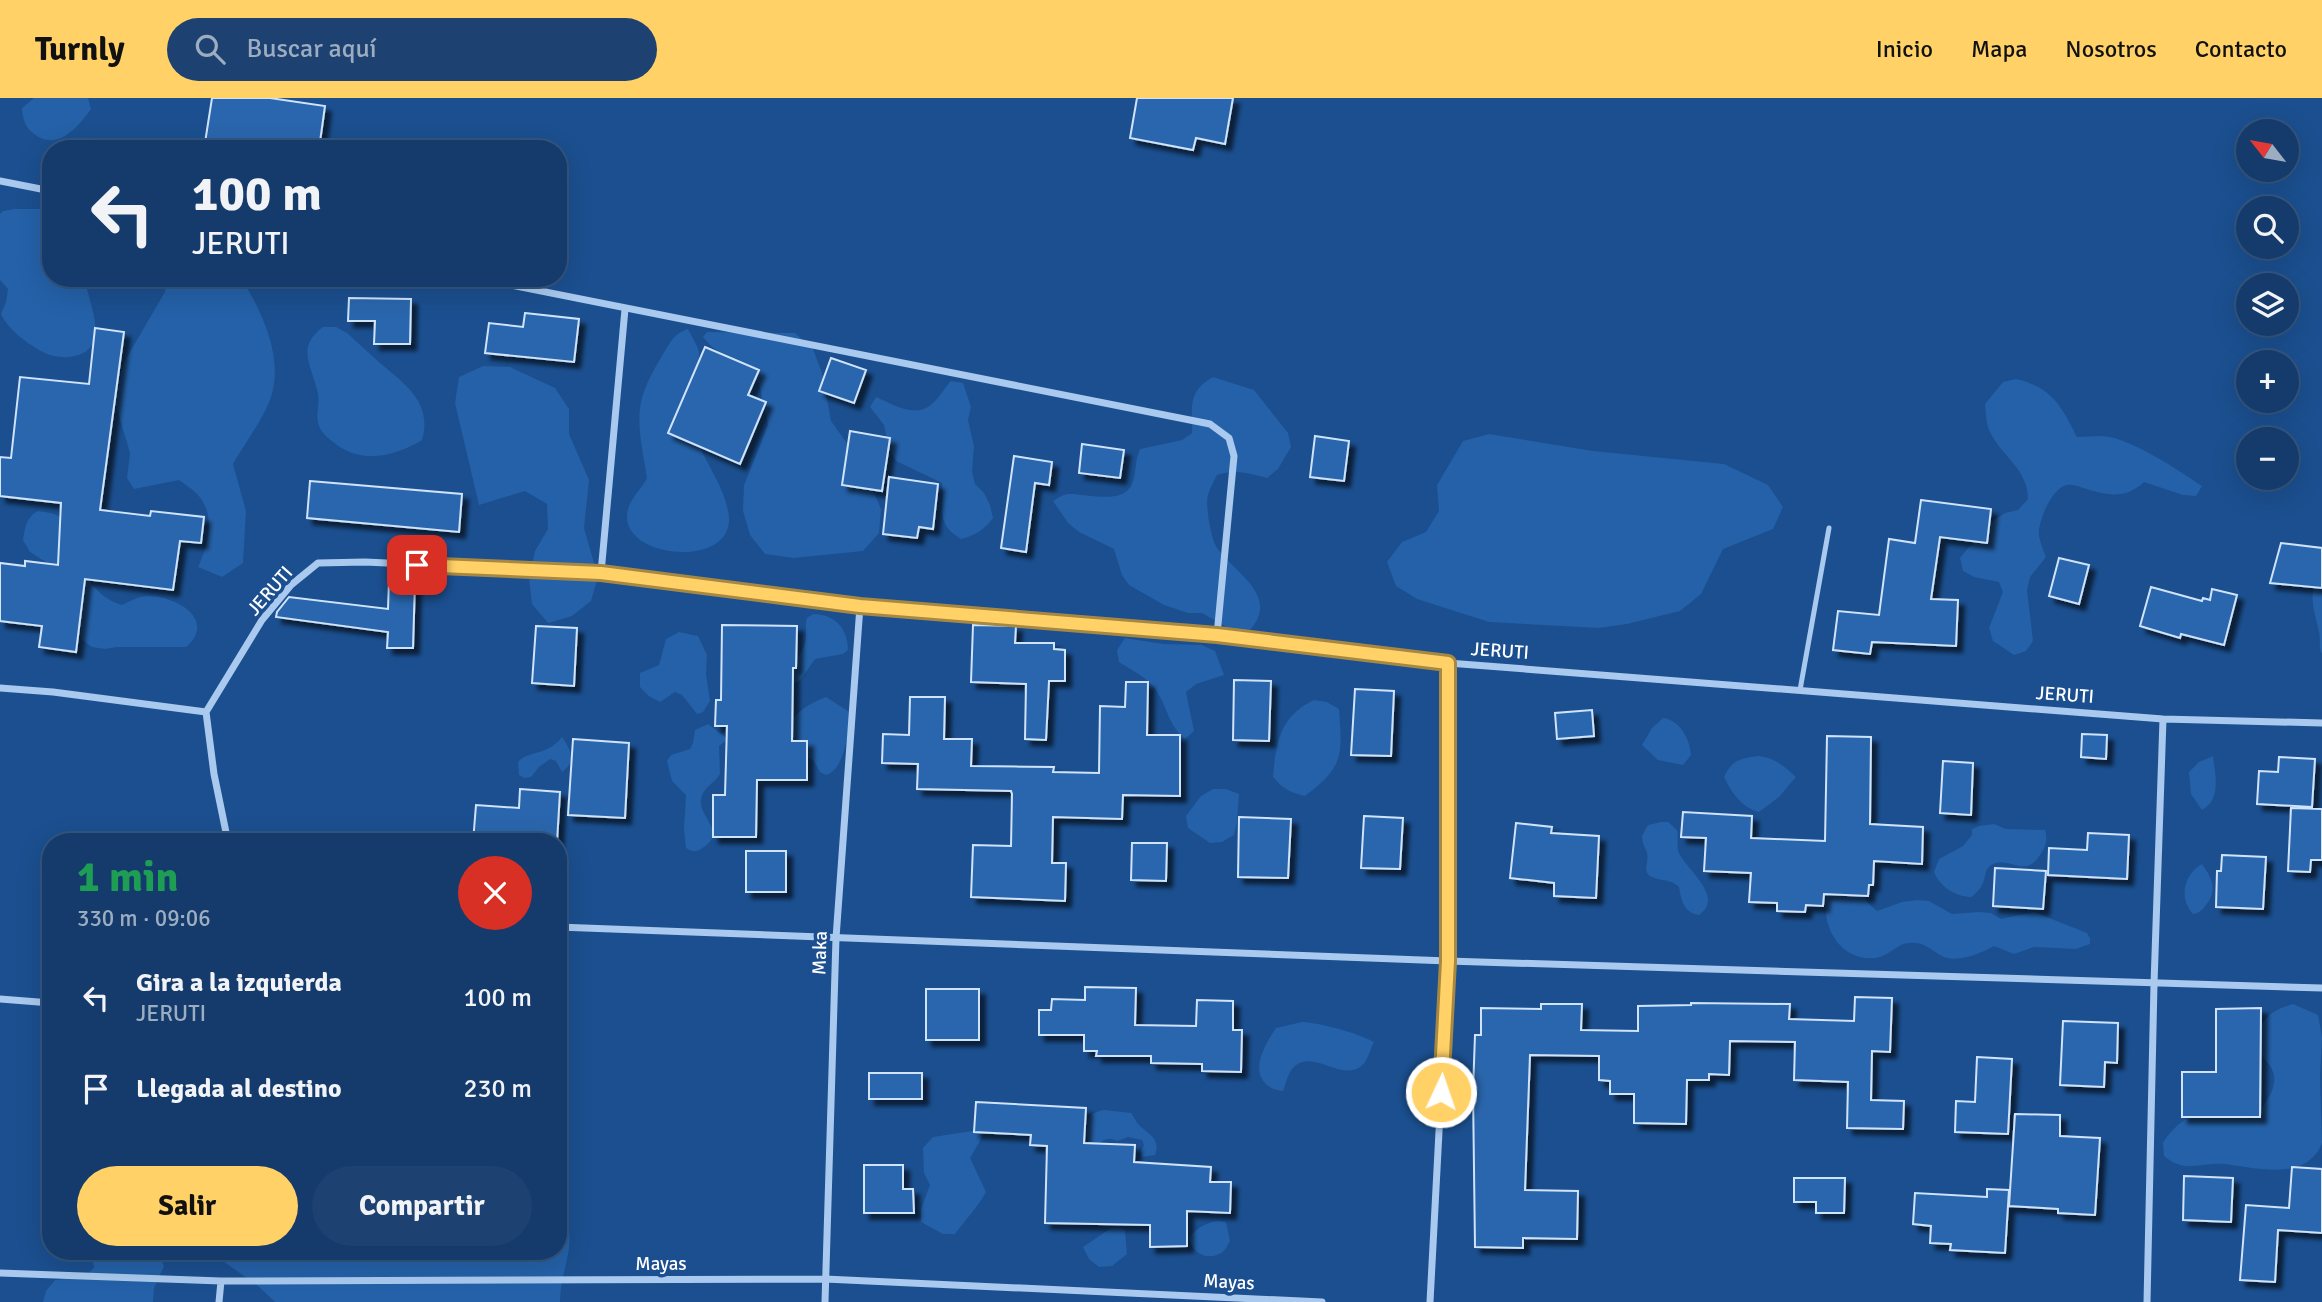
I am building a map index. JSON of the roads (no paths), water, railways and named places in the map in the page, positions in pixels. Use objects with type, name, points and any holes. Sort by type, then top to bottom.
[{"type":"street","points":[[0,181],[42,189]]},
{"type":"street","points":[[519,287],[1210,424],[1229,438],[1234,456],[1217,635]]},
{"type":"street","points":[[601,573],[625,309]]},
{"type":"street","name":"JERUTI","points":[[206,712],[262,620],[291,586],[318,564],[365,562],[601,573],[860,606],[1217,635],[1448,663],[2163,719],[2322,723]]},
{"type":"street","name":"Maka","points":[[825,1302],[835,938],[860,606]]},
{"type":"street","points":[[1430,1302],[1448,961],[1448,663]]},
{"type":"street","points":[[0,688],[53,692],[206,712],[214,774],[226,833]]},
{"type":"street","points":[[2147,1302],[2163,719]]},
{"type":"street","points":[[567,927],[1448,961],[2322,988]]},
{"type":"street","points":[[0,999],[42,1002]]},
{"type":"street","name":"Mayas","points":[[0,1273],[221,1281],[825,1279],[1322,1302]]},
{"type":"street","points":[[219,1302],[221,1281]]},
{"type":"lane","points":[[1800,690],[1829,528]]}]
